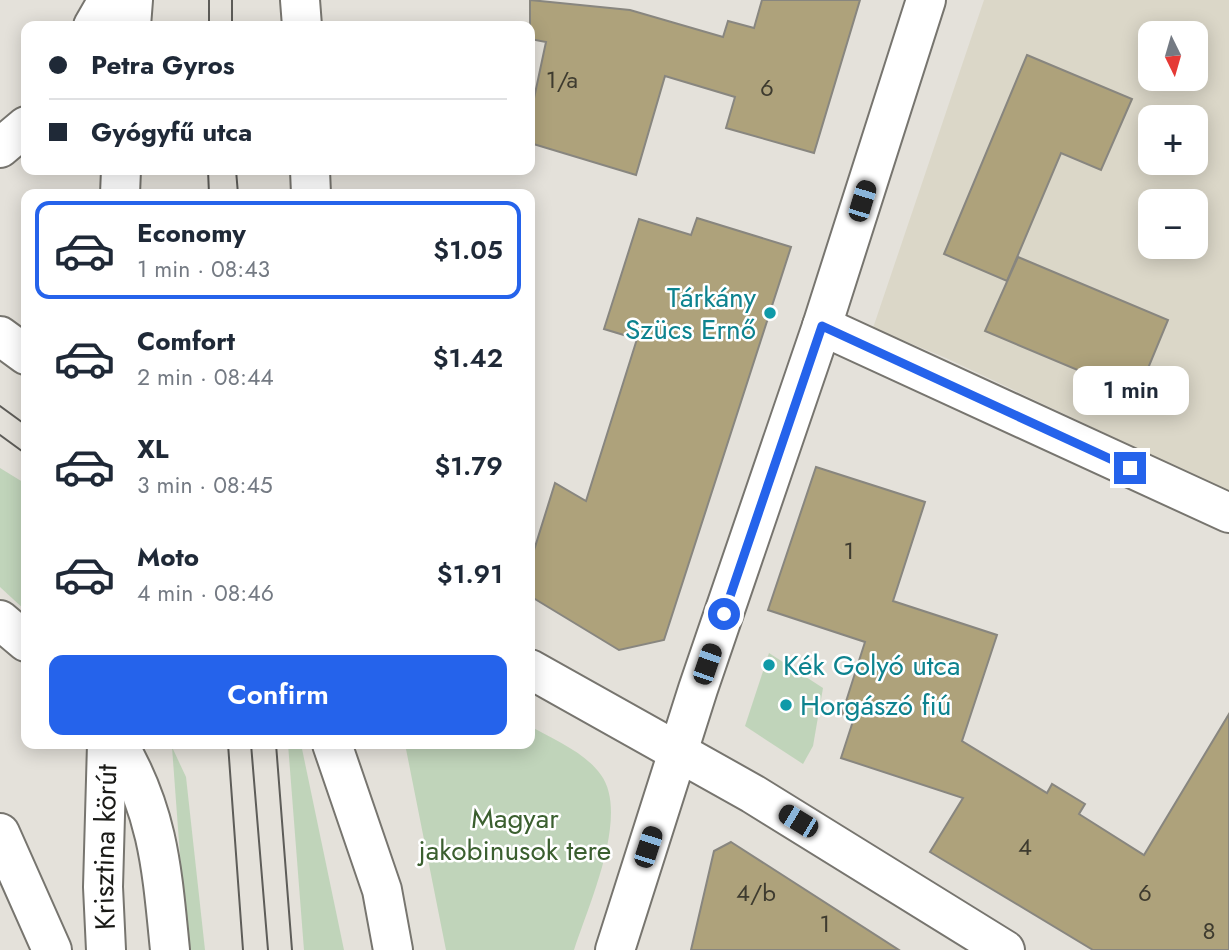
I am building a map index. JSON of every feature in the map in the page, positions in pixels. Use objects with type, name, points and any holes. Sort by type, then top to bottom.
[{"type":"street","points":[[96,21],[108,0]]},
{"type":"street","points":[[132,21],[134,0]]},
{"type":"street","points":[[300,0],[302,21]]},
{"type":"street","points":[[615,950],[677,753],[822,326],[926,0]]},
{"type":"street","points":[[0,148],[21,130]]},
{"type":"street","points":[[822,326],[1229,513]]},
{"type":"street","points":[[0,336],[21,351]]},
{"type":"street","points":[[0,620],[21,638]]},
{"type":"street","points":[[535,672],[754,794],[1005,950]]},
{"type":"street","name":"Krisztina körút","points":[[106,950],[103,887],[107,749]]},
{"type":"street","name":"Krisztina körút","points":[[121,749],[138,778],[155,828],[170,950]]},
{"type":"street","points":[[334,749],[382,890]]},
{"type":"street","points":[[357,749],[393,950]]},
{"type":"street","name":"Krisztina körút","points":[[0,833],[52,950]]},
{"type":"shaded area","points":[[984,0],[1229,0],[1229,492],[946,358],[873,328]]},
{"type":"green space","points":[[0,468],[21,481],[21,606],[0,587]]},
{"type":"green space","points":[[769,653],[823,688],[813,746],[803,764],[745,726]]},
{"type":"green space","name":"Magyar jakobinusok tere","points":[[535,729],[587,760],[601,775],[609,792],[611,813],[604,861],[574,950],[446,950],[406,749],[535,749]]},
{"type":"green space","points":[[172,749],[186,777],[205,950],[187,950]]},
{"type":"green space","points":[[288,749],[302,749],[344,950],[304,950]]},
{"type":"building","points":[[530,0],[630,10],[723,37],[728,21],[754,28],[762,0],[860,0],[814,153],[726,128],[735,97],[665,76],[636,175],[535,145],[535,94],[546,42],[535,40],[535,21],[530,21]]},
{"type":"building","points":[[1027,55],[1132,99],[1101,170],[1061,153],[1007,281],[944,254]]},
{"type":"building","points":[[697,218],[791,247],[664,640],[619,650],[535,599],[535,547],[555,483],[586,501],[637,339],[604,329],[639,219],[691,235]]},
{"type":"building","points":[[1018,257],[1168,320],[1137,395],[985,331]]},
{"type":"building","points":[[816,467],[925,502],[893,601],[997,635],[962,741],[1047,793],[1052,784],[1085,804],[1079,814],[1144,855],[1229,714],[1229,950],[1093,950],[930,852],[963,798],[841,758],[854,718],[842,714],[865,642],[768,610]]},
{"type":"building","points":[[731,842],[899,950],[691,950],[714,851]]},
{"type":"tram line","points":[[209,0],[209,21]]},
{"type":"tram line","points":[[232,0],[232,21]]},
{"type":"tram line","points":[[208,175],[209,189]]},
{"type":"tram line","points":[[236,175],[238,189]]},
{"type":"tram line","points":[[0,406],[21,421]]},
{"type":"tram line","points":[[0,435],[21,450]]},
{"type":"tram line","points":[[228,749],[243,950]]},
{"type":"tram line","points":[[251,749],[268,950]]},
{"type":"tram line","points":[[276,749],[292,950]]},
{"type":"place","name":"Tárkány Szücs Ernő","points":[[770,313]]},
{"type":"place","name":"Kék Golyó utca","points":[[769,665]]},
{"type":"place","name":"Horgászó fiú","points":[[786,705]]},
{"type":"route","points":[[724,614],[822,326],[1130,468]]}]
